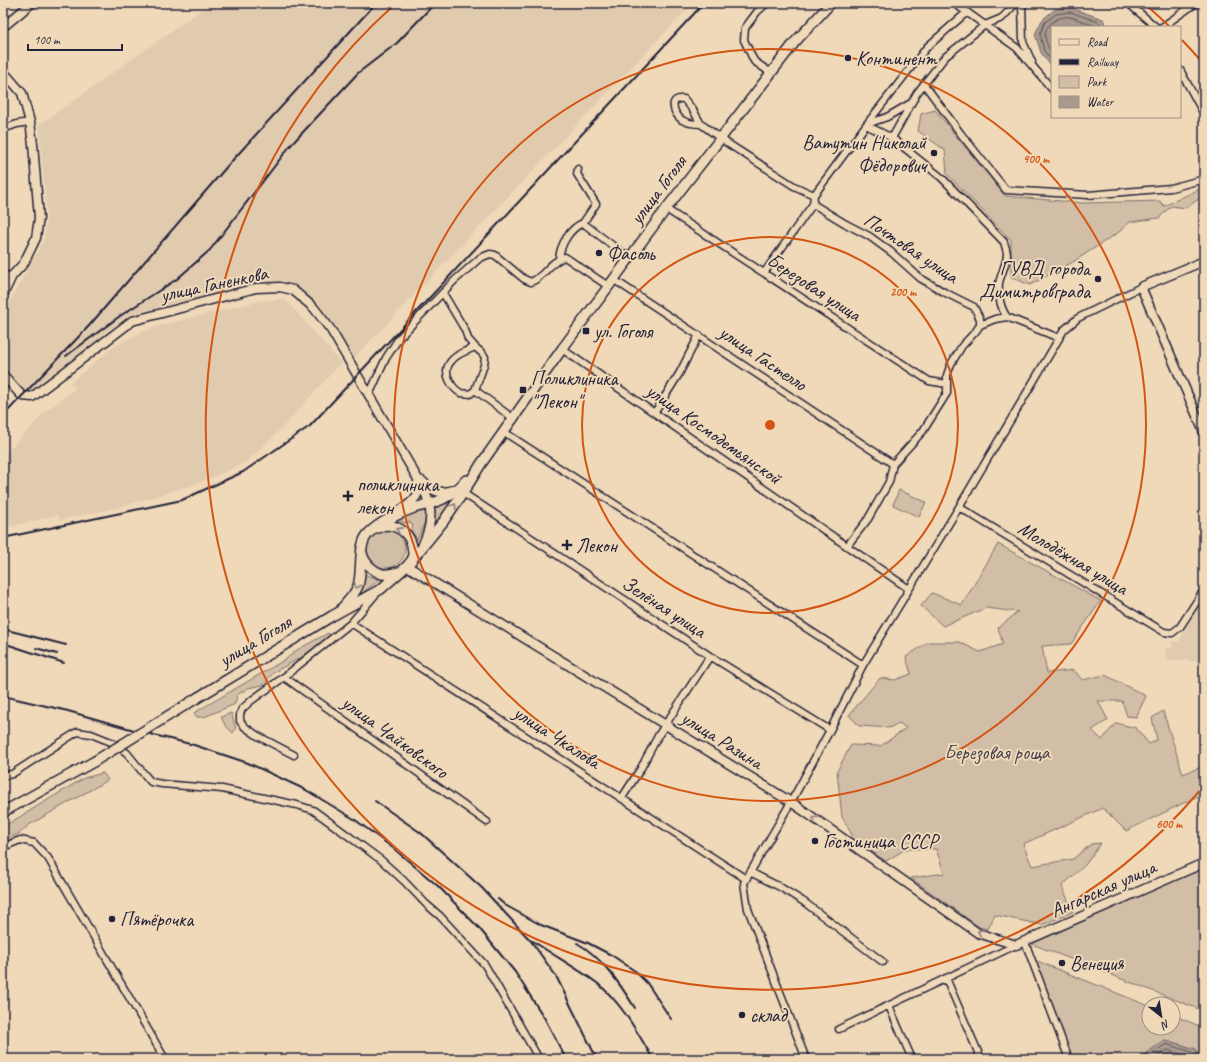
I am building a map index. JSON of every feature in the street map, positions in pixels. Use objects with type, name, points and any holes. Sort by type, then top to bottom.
[{"type":"main road","name":"улица Гоголя","points":[[460,491],[514,419],[562,349],[666,209],[795,42],[829,3]]},
{"type":"main road","points":[[332,616],[352,597],[358,586],[361,571],[362,548],[365,536],[368,533],[380,524],[397,515],[460,491]]},
{"type":"main road","points":[[332,616],[381,589],[407,565],[443,522],[460,491]]},
{"type":"main road","points":[[368,533],[381,526],[399,528],[406,533],[411,540],[413,548],[407,565]]},
{"type":"main road","points":[[362,548],[363,557],[368,565],[374,570],[383,574],[407,565]]},
{"type":"main road","name":"улица Гоголя","points":[[3,812],[95,761],[332,616]]},
{"type":"street","points":[[3,27],[32,3]]},
{"type":"street","points":[[767,3],[757,12],[745,28],[744,40],[754,60],[771,73]]},
{"type":"street","points":[[954,3],[1017,48],[1051,88]]},
{"type":"street","points":[[892,138],[910,103],[945,56],[985,25],[1002,18],[1016,3]]},
{"type":"street","points":[[1022,3],[1023,42],[1034,67]]},
{"type":"street","points":[[1128,3],[1155,26]]},
{"type":"street","points":[[1163,26],[1196,3]]},
{"type":"street","points":[[764,274],[814,204],[814,195],[866,124],[928,47],[967,12]]},
{"type":"street","points":[[3,71],[22,93],[30,122],[39,218],[36,238],[24,263],[12,276],[3,295]]},
{"type":"street","points":[[1181,72],[1204,114]]},
{"type":"street","points":[[924,84],[960,134],[1006,190],[1088,195],[1171,188],[1204,179]]},
{"type":"street","points":[[701,124],[683,120],[674,109],[676,100],[680,98],[684,99],[693,110],[701,124],[721,138],[794,186],[814,195]]},
{"type":"street","points":[[866,124],[886,117],[910,103]]},
{"type":"street","points":[[3,128],[30,122]]},
{"type":"street","points":[[866,124],[892,138],[942,178],[1004,242],[1007,254],[1004,269],[999,282],[999,295],[1006,317]]},
{"type":"street","points":[[369,395],[386,358],[399,338],[454,281],[480,258],[490,254],[495,255],[524,279],[531,282],[536,280],[559,259],[560,251],[571,231],[577,225],[583,223],[596,204],[577,174],[578,169]]},
{"type":"street","name":"Почтовая улица","points":[[814,204],[869,236],[920,278],[974,307],[980,319],[980,325]]},
{"type":"street","name":"Березовая улица","points":[[666,209],[929,381],[947,384]]},
{"type":"street","points":[[583,223],[629,258]]},
{"type":"street","name":"улица Гастелло","points":[[559,259],[565,257],[611,282],[699,335],[893,464]]},
{"type":"street","points":[[806,1059],[748,909],[744,883],[791,802],[863,665],[1064,330],[1078,318],[1141,288],[1204,261]]},
{"type":"street","points":[[3,275],[12,276]]},
{"type":"street","name":"улица Ганенкова","points":[[3,375],[22,396],[32,397],[132,321],[256,288],[280,287],[293,290],[314,308],[332,330],[427,495],[431,517],[430,527],[420,550]]},
{"type":"street","points":[[1141,288],[1204,432]]},
{"type":"street","points":[[443,293],[465,330],[468,339],[485,357],[484,365],[475,390],[470,394],[461,393],[451,384],[447,375],[448,364],[457,355],[475,347]]},
{"type":"street","points":[[847,546],[872,512],[889,482],[893,464],[922,431],[947,393],[947,375],[951,364],[962,346],[980,325],[995,319],[1006,317],[1059,338]]},
{"type":"street","points":[[655,412],[679,374],[699,335]]},
{"type":"street","name":"улица Космодемьянской","points":[[562,349],[909,589]]},
{"type":"street","points":[[475,390],[514,419]]},
{"type":"street","points":[[504,432],[863,665]]},
{"type":"street","points":[[415,475],[433,491],[442,493],[460,491]]},
{"type":"street","points":[[380,524],[415,499],[419,491],[419,486],[415,475]]},
{"type":"street","name":"Зелёная улица","points":[[460,491],[710,656],[830,730]]},
{"type":"street","name":"Молодёжная улица","points":[[959,507],[1164,632],[1172,633],[1180,627],[1204,590]]},
{"type":"street","name":"улица Разина","points":[[407,565],[791,802],[978,933],[1016,945]]},
{"type":"street","points":[[294,755],[258,736],[245,727],[240,721],[242,709],[351,623],[381,589]]},
{"type":"street","name":"улица Чкалова","points":[[351,623],[746,879]]},
{"type":"street","points":[[622,798],[641,768],[658,736],[710,656]]},
{"type":"street","name":"улица Чайковского","points":[[284,677],[487,822]]},
{"type":"street","points":[[3,776],[12,774],[77,732],[91,734],[111,742],[127,753],[151,782],[222,789],[297,804],[313,810],[381,860],[440,916],[485,965],[540,1059]]},
{"type":"street","points":[[3,848],[20,840],[34,843],[48,858],[165,1059]]},
{"type":"street","name":"Ангарская улица","points":[[1016,945],[1204,863]]},
{"type":"street","points":[[750,872],[780,887],[804,902],[883,962]]},
{"type":"street","points":[[1025,942],[1069,1059]]},
{"type":"street","points":[[839,1029],[1016,945]]},
{"type":"street","points":[[946,978],[981,1059]]},
{"type":"street","points":[[889,1006],[912,1059]]},
{"type":"shaded area","points":[[211,3],[693,3],[354,358],[316,303],[295,285],[282,281],[256,282],[128,316],[33,390],[22,390],[3,367],[3,320],[10,301],[44,240],[47,217],[39,125]]},
{"type":"shaded area","points":[[285,299],[341,363],[281,429],[246,462],[193,485],[120,507],[60,520],[58,515],[10,527],[3,505],[3,456],[46,411],[76,388],[70,383],[112,348],[141,332],[162,325],[259,301]]},
{"type":"shaded area","points":[[1204,599],[1204,662],[1165,659],[1166,648],[1172,648],[1172,641],[1179,642],[1187,625]]},
{"type":"green space","points":[[935,110],[1005,196],[1083,203],[1160,201],[1164,206],[1204,187],[1204,195],[1186,208],[1171,206],[1159,218],[1130,222],[1119,232],[1073,262],[1030,285],[1011,277],[1011,240],[947,174],[945,150],[918,131],[921,114]]},
{"type":"green space","points":[[899,490],[926,502],[919,517],[893,505]]},
{"type":"green space","points":[[451,502],[433,526],[435,512],[434,508]]},
{"type":"green space","points":[[423,510],[427,512],[425,522],[417,540],[411,530],[413,526],[410,522],[404,523],[397,519],[409,513]]},
{"type":"green space","points":[[382,530],[390,530],[400,535],[404,542],[404,556],[400,563],[390,568],[382,568],[372,563],[370,560],[367,553],[367,545],[372,535],[375,533]]},
{"type":"green space","name":"Березовая роща","points":[[998,544],[1101,601],[1071,644],[1042,646],[1047,673],[1074,670],[1082,680],[1105,675],[1146,696],[1136,717],[1127,716],[1122,701],[1098,701],[1108,720],[1092,730],[1102,740],[1116,723],[1136,728],[1149,744],[1157,740],[1152,718],[1163,711],[1183,774],[1204,766],[1204,793],[1126,831],[1103,808],[1023,844],[1032,866],[1073,859],[1091,844],[1101,843],[1086,864],[1062,886],[1073,912],[1042,925],[995,915],[988,929],[979,927],[911,878],[944,873],[936,849],[906,849],[886,861],[856,842],[842,817],[837,771],[851,745],[881,746],[906,728],[899,723],[889,728],[859,726],[849,715],[880,678],[895,680],[911,674],[906,657],[928,642],[959,642],[980,652],[1003,644],[998,628],[1018,612],[986,608],[943,626],[921,606],[932,593],[962,605]]},
{"type":"green space","points":[[364,574],[379,580],[357,597]]},
{"type":"green space","points":[[328,633],[330,635],[302,657],[274,672],[263,685],[248,688],[237,695],[235,704],[204,717],[197,717],[194,713],[286,659],[297,650]]},
{"type":"green space","points":[[231,713],[236,728],[233,733],[225,725],[221,717]]},
{"type":"green space","points":[[103,773],[108,780],[29,825],[20,833],[3,841],[3,827],[84,778]]},
{"type":"green space","points":[[1204,868],[1204,1011],[1181,1002],[1181,996],[1165,996],[1032,944]]},
{"type":"green space","points":[[1032,959],[1141,1003],[1141,1036],[1181,1036],[1181,1018],[1204,1028],[1204,1059],[1200,1059],[1196,1049],[1165,1040],[1138,1059],[1072,1059]]},
{"type":"water","points":[[1071,8],[1103,19],[1106,26],[1051,26],[1051,66],[1041,53],[1035,34],[1042,20],[1055,9]]},
{"type":"water","points":[[1165,1040],[1196,1049],[1200,1059],[1138,1059]]},
{"type":"railway","points":[[3,416],[88,327],[230,163],[376,3]]},
{"type":"railway","points":[[66,356],[120,316],[177,279],[210,250],[290,146],[358,73],[397,43],[435,3]]},
{"type":"railway","points":[[3,538],[182,500],[243,472],[310,426],[704,3]]},
{"type":"railway","points":[[3,629],[66,645]]},
{"type":"railway","points":[[3,643],[64,663]]},
{"type":"railway","points":[[36,648],[57,654]]},
{"type":"railway","points":[[3,696],[68,711],[194,745],[248,763],[306,790],[354,819],[393,848],[438,886],[479,928],[515,972],[545,1019],[566,1059]]},
{"type":"railway","points":[[375,801],[421,833],[482,888],[531,941],[556,976],[597,1059]]},
{"type":"railway","points":[[498,899],[505,905],[541,925],[588,943],[613,956],[635,971],[647,983],[671,1019]]},
{"type":"railway","points":[[533,941],[597,983],[606,991],[635,1028],[653,1059]]},
{"type":"railway","points":[[577,943],[602,963],[617,981],[635,1008]]},
{"type":"place","name":"Континент","points":[[848,58]]},
{"type":"place","name":"Ватутин Николай Фёдорович","points":[[934,153]]},
{"type":"place","name":"Фасоль","points":[[599,253]]},
{"type":"place","name":"ГУВД города Димитровграда","points":[[1098,279]]},
{"type":"place","name":"ул. Гоголя","points":[[586,331]]},
{"type":"place","name":"Поликлиника \"Лекон\"","points":[[523,390]]},
{"type":"place","name":"поликлиника лекон","points":[[348,496]]},
{"type":"place","name":"Лекон","points":[[567,545]]},
{"type":"place","name":"Гостиница СССР","points":[[815,841]]},
{"type":"place","name":"Пятёрочка","points":[[112,919]]},
{"type":"place","name":"Венеция","points":[[1062,963]]},
{"type":"place","name":"склад","points":[[742,1015]]}]
